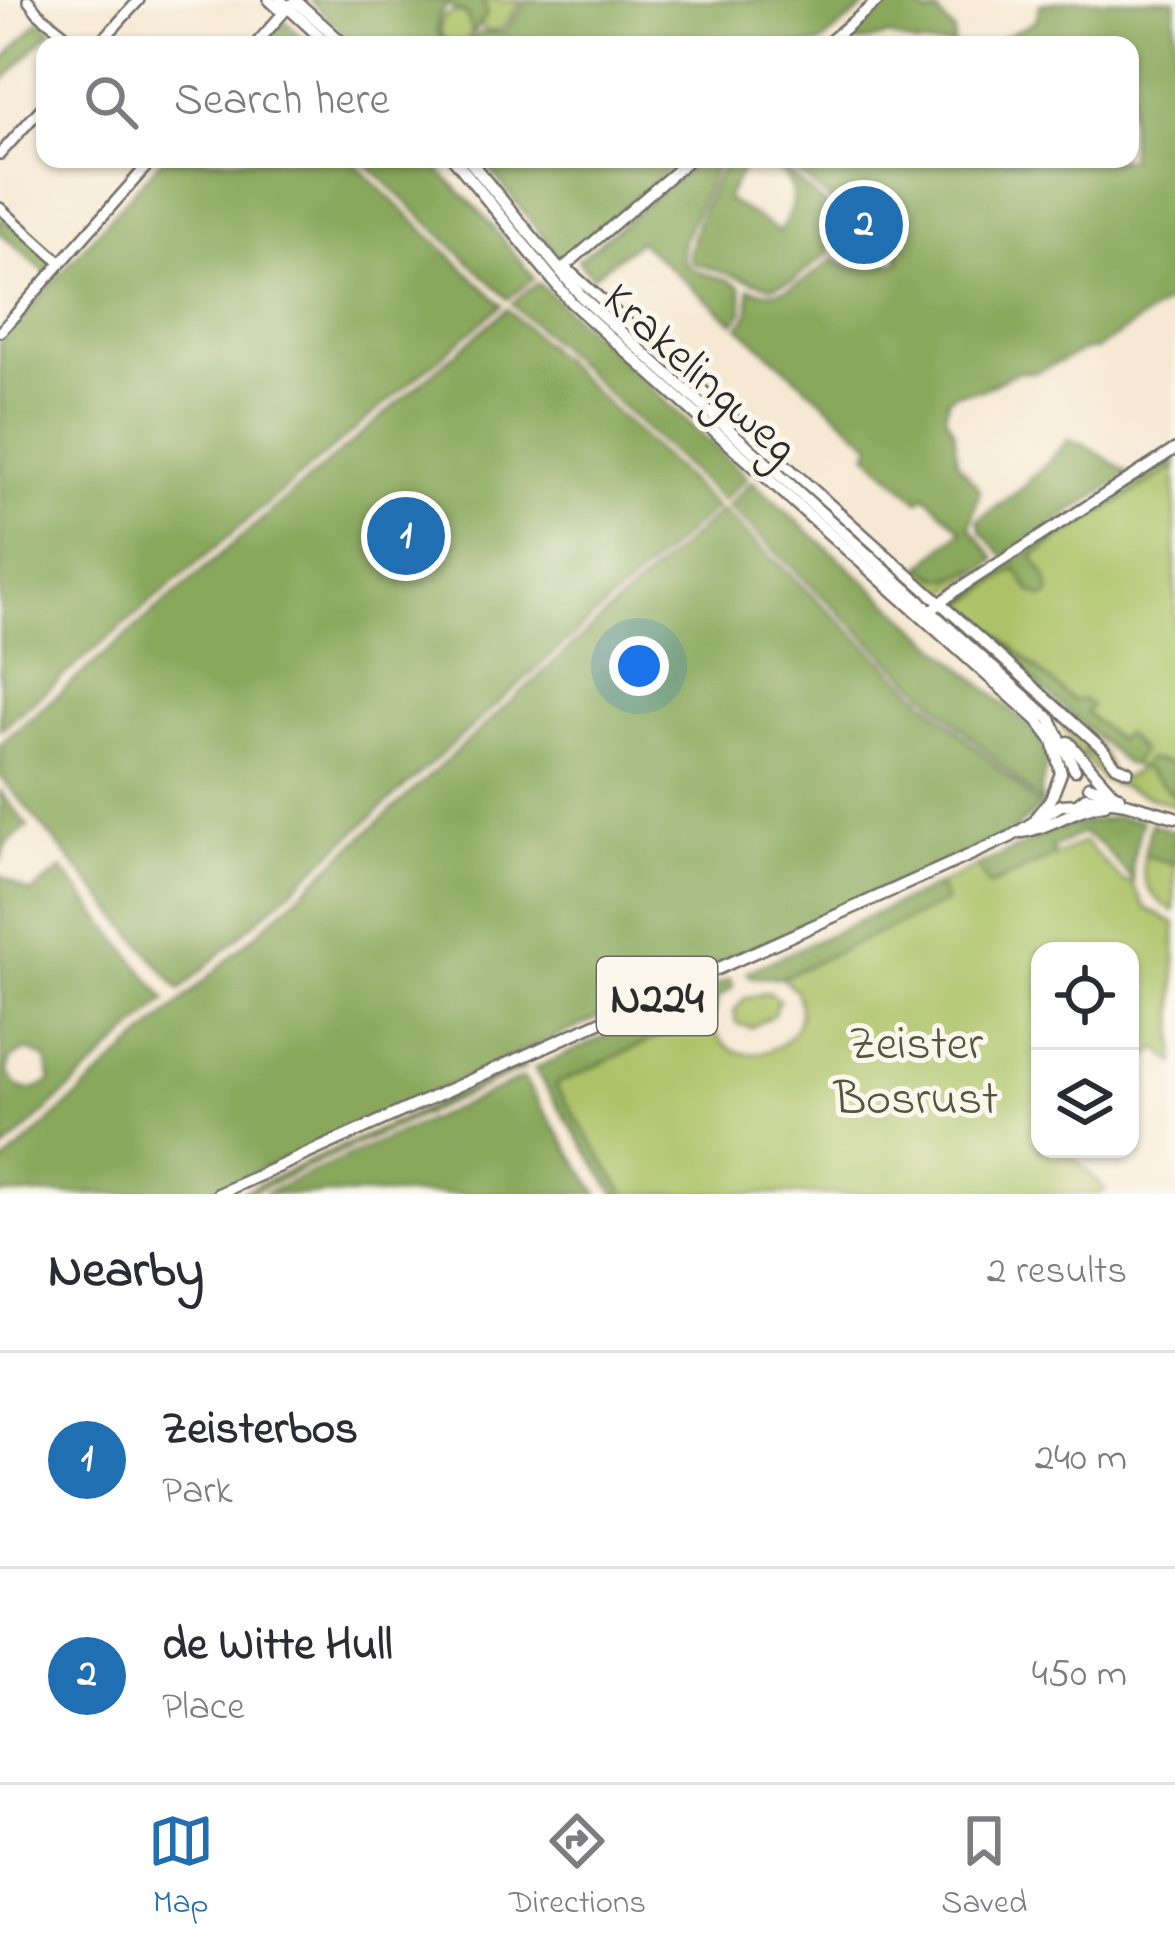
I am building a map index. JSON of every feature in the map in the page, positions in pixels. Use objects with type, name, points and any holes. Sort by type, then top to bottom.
[{"type":"main road","points":[[288,4],[320,36]]},
{"type":"main road","points":[[288,4],[332,36]]},
{"type":"main road","name":"Krakelingweg","points":[[462,168],[628,340],[1050,719],[1075,770]]},
{"type":"main road","name":"Krakelingweg","points":[[475,168],[558,271]]},
{"type":"main road","name":"Krakelingweg","points":[[932,610],[1047,730],[1061,773]]},
{"type":"main road","points":[[1061,736],[1114,797]]},
{"type":"main road","points":[[1061,773],[1075,770],[1087,792],[1175,815]]},
{"type":"main road","name":"N224","points":[[1035,820],[1055,792],[1061,773]]},
{"type":"main road","points":[[1055,792],[1066,804]]},
{"type":"main road","name":"N224","points":[[218,1194],[1017,833],[1066,804],[1077,804],[1087,792]]},
{"type":"main road","name":"N224","points":[[1017,833],[1033,831],[1114,797]]},
{"type":"street","points":[[28,0],[69,36]]},
{"type":"street","points":[[106,36],[139,0]]},
{"type":"street","points":[[262,36],[288,4],[269,0]]},
{"type":"street","points":[[836,36],[879,0]]},
{"type":"street","points":[[0,154],[36,114]]},
{"type":"street","points":[[0,332],[145,168]]},
{"type":"street","points":[[558,271],[679,168]]},
{"type":"street","points":[[0,208],[61,263]]},
{"type":"street","points":[[932,610],[1175,449]]},
{"type":"street","name":"Krakelingweg","points":[[932,610],[1103,749],[1116,766],[1128,771]]},
{"type":"green space","points":[[310,0],[483,0],[487,14],[473,33],[466,13],[446,5],[438,20],[440,36],[346,36]]},
{"type":"green space","points":[[483,0],[522,0],[502,29],[488,32],[479,25],[487,14]]},
{"type":"green space","points":[[527,0],[873,0],[830,36],[476,36],[504,33]]},
{"type":"green space","points":[[888,0],[911,0],[929,15],[937,12],[954,31],[954,36],[848,36]]},
{"type":"green space","points":[[1175,0],[1175,297],[1095,350],[1037,372],[1017,372],[981,390],[956,393],[948,399],[945,416],[954,431],[957,462],[980,490],[970,527],[996,560],[980,572],[974,569],[943,579],[922,566],[962,530],[925,495],[918,501],[867,453],[873,445],[739,327],[749,314],[749,288],[784,290],[834,259],[850,267],[882,259],[893,264],[900,261],[880,210],[849,195],[832,202],[793,168],[1139,168],[1139,36],[1006,36],[1036,21],[1040,4]]},
{"type":"green space","points":[[450,13],[462,13],[471,22],[469,36],[441,34],[441,22]]},
{"type":"green space","points":[[40,20],[52,30],[36,36],[36,47],[0,84],[0,63]]},
{"type":"green space","points":[[285,21],[301,36],[271,36]]},
{"type":"green space","points":[[154,168],[359,168],[502,305],[0,730],[0,342]]},
{"type":"green space","points":[[370,168],[436,168],[480,211],[534,278],[508,299]]},
{"type":"green space","points":[[489,168],[671,168],[561,260]]},
{"type":"green space","points":[[690,168],[716,168],[683,242],[683,260],[696,271],[741,287],[743,312],[734,323],[639,241],[592,277],[578,260]]},
{"type":"green space","points":[[724,168],[743,168],[726,199],[780,232],[792,200],[789,183],[775,168],[783,168],[827,207],[829,253],[793,281],[771,287],[693,263],[689,258],[694,235]]},
{"type":"green space","points":[[0,217],[57,261],[46,273],[0,233]]},
{"type":"green space","points":[[538,283],[747,477],[722,501],[512,304]]},
{"type":"green space","points":[[507,309],[716,507],[180,990],[0,776],[0,744]]},
{"type":"green space","points":[[1069,440],[1082,443],[1130,474],[1003,556],[981,531],[978,520],[1020,490]]},
{"type":"green space","points":[[1175,455],[1175,467],[1033,556],[1047,579],[1050,595],[1044,598],[1030,591],[1016,569],[963,603],[1072,700],[1084,700],[1091,706],[1086,713],[1117,740],[1125,733],[1141,751],[1132,765],[949,604]]},
{"type":"green space","points":[[1175,467],[1175,806],[1103,780],[1082,756],[1101,751],[1112,773],[1123,779],[1141,768],[1126,764],[956,611],[1032,556]]},
{"type":"green space","points":[[752,481],[1035,732],[1046,754],[1042,804],[727,506]]},
{"type":"green space","points":[[721,510],[1040,807],[1012,832],[207,1194],[0,1194],[0,1167]]},
{"type":"green space","points":[[922,566],[952,580],[974,569],[980,572],[939,598],[913,576]]},
{"type":"green space","points":[[955,618],[1098,747],[1079,753],[1057,717],[949,625]]},
{"type":"green space","points":[[1147,759],[1175,764],[1175,796],[1142,767]]},
{"type":"green space","points":[[0,791],[28,827],[6,844],[0,863]]},
{"type":"green space","points":[[1115,817],[1142,820],[1133,880],[1101,845],[1082,833],[1052,848],[1054,856],[988,886],[978,866],[1060,828]]},
{"type":"green space","points":[[1151,823],[1175,832],[1175,864],[1144,855]]},
{"type":"green space","name":"Zeister Bosrust","points":[[1084,842],[1124,882],[1131,882],[1146,908],[1175,924],[1175,1064],[1158,1048],[1139,1064],[1139,942],[1031,942],[1031,1158],[1074,1158],[1105,1189],[1100,1194],[625,1194],[558,1092],[555,1085],[701,1017],[737,1051],[770,1050],[796,1027],[800,1009],[795,989],[781,978],[945,902],[938,885],[978,866],[989,886]]},
{"type":"green space","points":[[1144,855],[1175,864],[1174,912],[1148,888]]},
{"type":"green space","points":[[62,869],[166,1000],[3,1151],[0,875],[30,893]],"holes":[[[27,1050],[46,1059],[51,1081],[37,1089],[20,1088],[7,1070],[12,1058]]]},
{"type":"green space","points":[[938,885],[946,902],[781,978],[752,977],[747,972]]},
{"type":"green space","points":[[730,979],[733,987],[718,998],[712,1023],[700,1017],[555,1085],[625,1194],[615,1194],[534,1069]]},
{"type":"green space","points":[[768,992],[779,1000],[773,1015],[750,1028],[736,1023],[734,1012],[744,999]]},
{"type":"green space","points":[[523,1064],[525,1068],[248,1194],[237,1194]]},
{"type":"green space","points":[[523,1078],[598,1194],[263,1194]]},
{"type":"place","name":"de Witte Hull","points":[[864,225]]},
{"type":"place","name":"Zeisterbos","points":[[406,536]]}]
